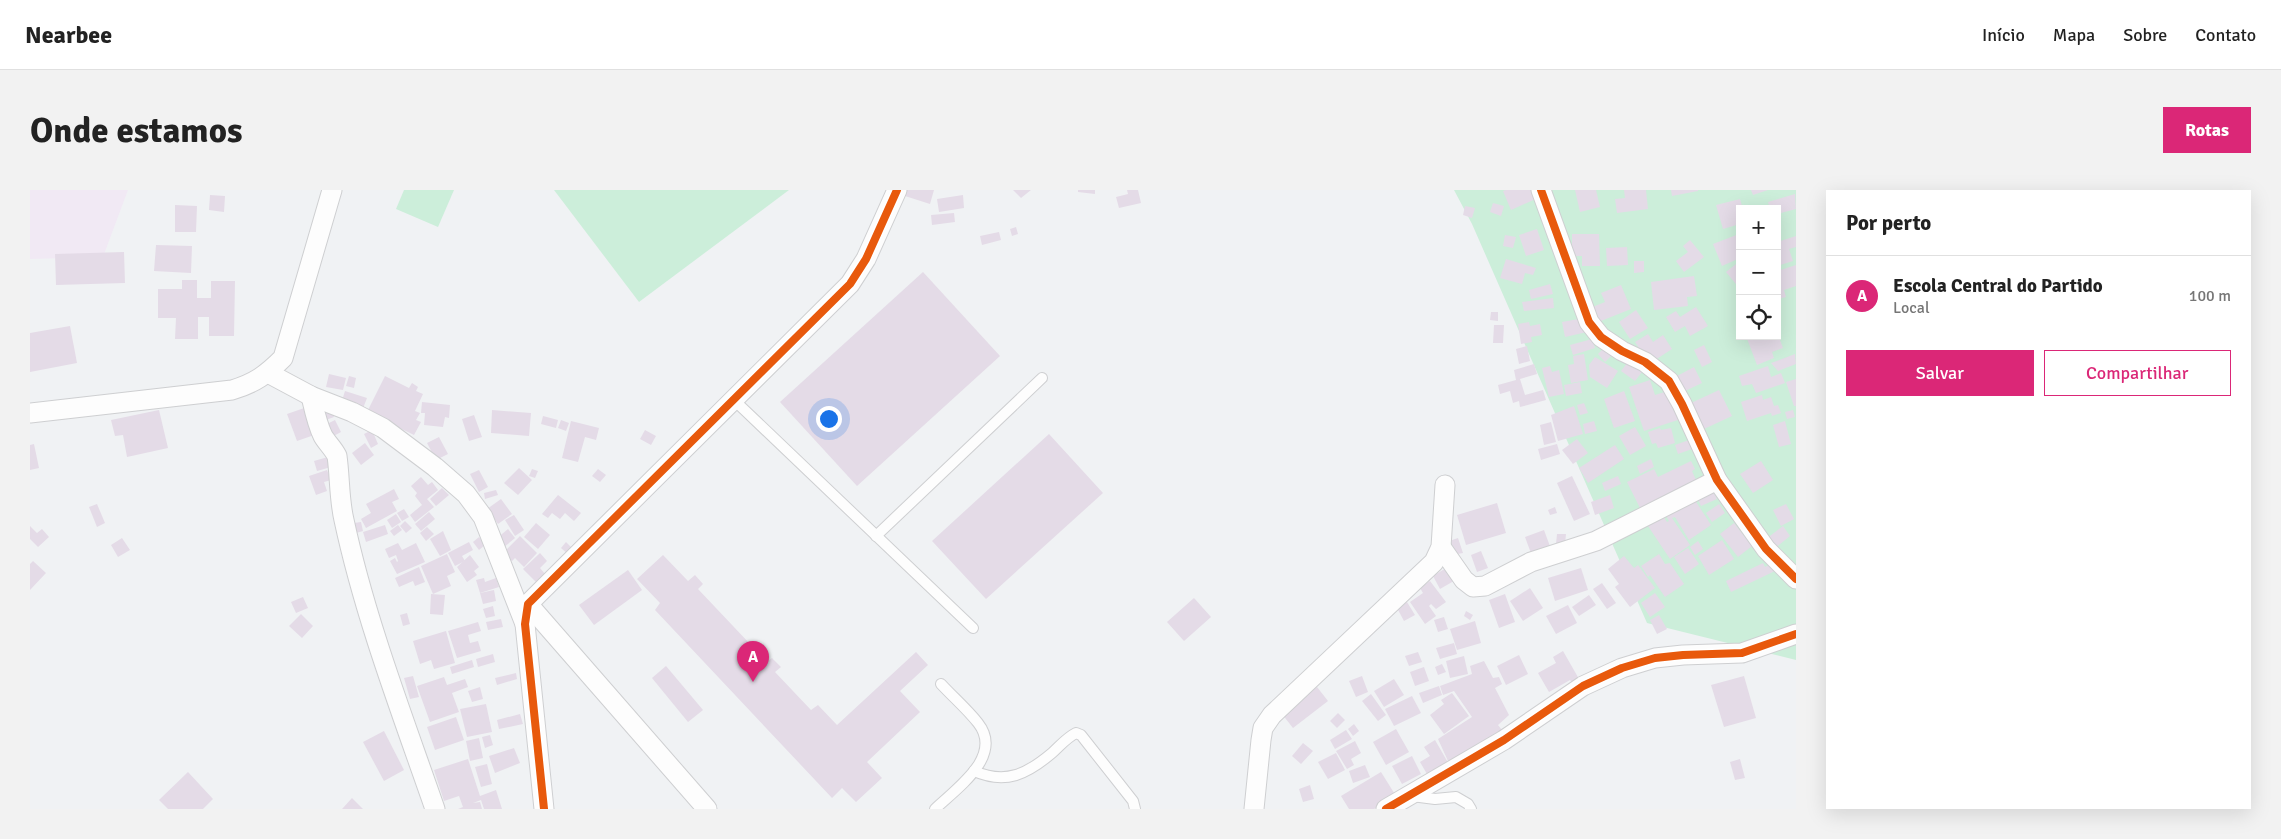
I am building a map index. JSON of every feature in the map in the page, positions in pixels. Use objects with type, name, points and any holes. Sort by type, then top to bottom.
[{"type":"street","points":[[30,413],[232,390],[252,384],[268,373],[283,358],[332,190]]},
{"type":"street","points":[[544,809],[525,624],[528,604],[850,284],[866,259],[897,190]]},
{"type":"street","points":[[1541,190],[1589,322],[1601,337],[1622,351],[1645,362],[1669,381],[1682,404],[1717,480],[1766,549],[1796,580]]},
{"type":"street","points":[[268,373],[311,396],[352,412],[383,428],[435,467],[466,494],[483,517],[525,624]]},
{"type":"street","points":[[311,396],[321,432],[337,456],[343,518],[355,563],[382,653],[435,809]]},
{"type":"street","points":[[1441,547],[1464,580],[1473,587],[1485,586],[1531,562],[1596,541],[1717,480]]},
{"type":"street","points":[[1254,809],[1256,805],[1263,728],[1272,715],[1434,562],[1441,547],[1445,485]]},
{"type":"street","points":[[528,604],[707,809]]},
{"type":"street","points":[[1386,809],[1504,740],[1583,686],[1622,668],[1654,658],[1742,653],[1796,634]]},
{"type":"lane","points":[[876,536],[1042,378]]},
{"type":"lane","points":[[734,400],[973,628]]},
{"type":"lane","points":[[936,809],[974,772],[987,749],[986,738],[979,724],[941,684]]},
{"type":"lane","points":[[974,772],[988,777],[1006,778],[1026,771],[1076,733],[1081,735],[1133,801],[1135,809]]},
{"type":"lane","points":[[1408,796],[1435,799],[1456,797],[1468,804],[1471,809]]},
{"type":"shaded area","points":[[30,190],[128,190],[103,257],[30,259]]},
{"type":"green space","points":[[404,190],[454,190],[438,227],[396,209]]},
{"type":"green space","points":[[554,190],[789,190],[639,302]]},
{"type":"green space","points":[[1454,190],[1796,190],[1796,660],[1647,623],[1472,224]]},
{"type":"building","points":[[907,190],[934,190],[930,204],[905,196]]},
{"type":"building","points":[[1013,190],[1031,190],[1021,198]]},
{"type":"building","points":[[1078,190],[1095,190],[1095,194],[1078,192]]},
{"type":"building","points":[[1127,190],[1138,190],[1141,203],[1119,208],[1116,197],[1128,194]]},
{"type":"building","points":[[1537,190],[1540,197],[1511,210],[1503,191]]},
{"type":"building","points":[[1575,190],[1596,190],[1600,207],[1580,212]]},
{"type":"building","points":[[1624,190],[1646,190],[1648,209],[1617,213],[1615,199],[1625,198]]},
{"type":"building","points":[[1671,190],[1698,190],[1698,191],[1672,196]]},
{"type":"building","points":[[1751,190],[1768,190],[1753,195]]},
{"type":"building","points":[[1795,194],[1796,209],[1781,213],[1781,205],[1769,205],[1768,202]]},
{"type":"building","points":[[210,195],[225,196],[224,212],[209,210]]},
{"type":"building","points":[[963,195],[964,208],[939,212],[937,199]]},
{"type":"building","points":[[1740,199],[1742,205],[1736,205],[1736,225],[1723,229],[1716,205]]},
{"type":"building","points":[[1493,203],[1504,206],[1501,216],[1490,212]]},
{"type":"building","points":[[175,205],[197,206],[196,232],[175,232]]},
{"type":"building","points":[[1465,206],[1475,208],[1472,218],[1463,215]]},
{"type":"building","points":[[954,213],[955,222],[932,225],[931,215]]},
{"type":"building","points":[[1016,227],[1018,234],[1012,236],[1010,229]]},
{"type":"building","points":[[1537,229],[1544,250],[1526,256],[1519,235]]},
{"type":"building","points":[[999,232],[1001,240],[982,245],[980,236]]},
{"type":"building","points":[[1572,234],[1599,234],[1600,266],[1582,266],[1582,256],[1572,256]]},
{"type":"building","points":[[1505,235],[1516,237],[1513,248],[1503,246]]},
{"type":"building","points":[[1736,235],[1736,260],[1722,266],[1713,244]]},
{"type":"building","points":[[1796,236],[1796,247],[1789,249],[1793,261],[1781,265],[1781,250],[1781,241]]},
{"type":"building","points":[[1690,240],[1704,257],[1684,272],[1676,261],[1688,252],[1683,246]]},
{"type":"building","points":[[156,245],[192,246],[191,273],[154,271]]},
{"type":"building","points":[[1627,247],[1628,265],[1607,266],[1606,248]]},
{"type":"building","points":[[124,252],[125,283],[56,285],[55,254]]},
{"type":"building","points":[[1506,259],[1536,268],[1533,275],[1525,273],[1522,284],[1500,278]]},
{"type":"building","points":[[1634,261],[1644,261],[1644,272],[1634,273]]},
{"type":"building","points":[[1736,264],[1736,284],[1726,272]]},
{"type":"building","points":[[1796,265],[1796,286],[1784,290],[1786,297],[1781,298],[1781,295],[1781,270]]},
{"type":"building","points":[[923,272],[1000,356],[857,486],[780,402]]},
{"type":"building","points":[[1694,276],[1697,296],[1687,297],[1688,306],[1654,310],[1651,282]]},
{"type":"building","points":[[182,280],[197,280],[197,298],[211,298],[211,281],[235,281],[234,336],[209,336],[209,317],[198,317],[198,339],[175,339],[176,318],[158,318],[158,289],[182,289]]},
{"type":"building","points":[[1550,284],[1553,294],[1531,299],[1529,290]]},
{"type":"building","points":[[1621,285],[1631,309],[1596,323],[1590,308],[1605,302],[1601,293]]},
{"type":"building","points":[[1553,298],[1554,308],[1524,311],[1522,302]]},
{"type":"building","points":[[1696,307],[1708,326],[1690,336],[1685,326],[1675,332],[1666,317],[1676,311],[1680,317]]},
{"type":"building","points":[[1636,310],[1648,328],[1630,339],[1619,322]]},
{"type":"building","points":[[1491,312],[1498,312],[1498,321],[1490,320]]},
{"type":"building","points":[[1584,318],[1587,332],[1565,337],[1562,322]]},
{"type":"building","points":[[1529,322],[1530,326],[1540,324],[1542,335],[1531,337],[1532,342],[1521,344],[1518,324]]},
{"type":"building","points":[[1494,325],[1504,325],[1503,343],[1493,343]]},
{"type":"building","points":[[70,326],[77,363],[30,372],[30,333]]},
{"type":"building","points":[[1648,334],[1653,342],[1663,335],[1672,349],[1649,364],[1635,342]]},
{"type":"building","points":[[1592,339],[1595,348],[1573,355],[1570,345]]},
{"type":"building","points":[[1748,340],[1780,340],[1783,348],[1772,352],[1774,358],[1757,365]]},
{"type":"building","points":[[1704,345],[1712,362],[1702,367],[1694,350]]},
{"type":"building","points":[[1527,346],[1530,361],[1519,364],[1516,349]]},
{"type":"building","points":[[1606,346],[1614,353],[1605,362],[1598,354]]},
{"type":"building","points":[[1584,354],[1588,380],[1571,383],[1568,365],[1574,364],[1573,356]]},
{"type":"building","points":[[1795,354],[1796,364],[1778,371],[1771,363]]},
{"type":"building","points":[[1595,357],[1618,371],[1607,388],[1590,377],[1589,365]]},
{"type":"building","points":[[1631,358],[1645,368],[1635,381],[1621,371]]},
{"type":"building","points":[[1534,364],[1537,374],[1520,379],[1525,395],[1543,390],[1546,400],[1520,407],[1519,401],[1513,403],[1510,391],[1500,394],[1498,385],[1516,380],[1514,370]]},
{"type":"building","points":[[1550,366],[1552,372],[1559,370],[1564,394],[1549,397],[1542,368]]},
{"type":"building","points":[[1768,366],[1771,377],[1781,373],[1785,383],[1756,393],[1752,384],[1742,386],[1739,376]]},
{"type":"building","points":[[1694,367],[1702,383],[1685,391],[1677,376]]},
{"type":"building","points":[[329,374],[346,378],[343,390],[326,387]]},
{"type":"building","points":[[349,376],[356,378],[354,388],[346,386]]},
{"type":"building","points":[[385,376],[409,388],[412,383],[418,387],[416,391],[423,394],[415,411],[420,413],[416,420],[421,422],[414,435],[367,412]]},
{"type":"building","points":[[1796,379],[1796,406],[1794,406],[1786,382]]},
{"type":"building","points":[[1650,380],[1655,395],[1671,390],[1681,419],[1644,431],[1629,387]]},
{"type":"building","points":[[1580,382],[1582,393],[1566,396],[1564,385]]},
{"type":"building","points":[[1719,390],[1732,416],[1704,429],[1691,403]]},
{"type":"building","points":[[345,391],[367,398],[362,411],[341,404]]},
{"type":"building","points":[[1624,391],[1635,421],[1614,428],[1604,399]]},
{"type":"building","points":[[1762,395],[1763,400],[1771,397],[1774,406],[1778,405],[1781,413],[1772,416],[1771,413],[1747,421],[1741,402]]},
{"type":"building","points":[[422,402],[450,405],[449,418],[445,417],[443,427],[424,425],[425,413],[421,413]]},
{"type":"building","points":[[1584,403],[1588,413],[1580,415],[1577,405]]},
{"type":"building","points":[[310,406],[320,433],[297,441],[287,414]]},
{"type":"building","points":[[1574,406],[1583,434],[1558,441],[1551,415]]},
{"type":"building","points":[[332,409],[334,417],[323,421],[320,412]]},
{"type":"building","points":[[159,410],[168,448],[127,457],[123,435],[115,436],[111,420]]},
{"type":"building","points":[[492,410],[531,413],[529,436],[491,433]]},
{"type":"building","points":[[1793,410],[1795,417],[1787,419],[1785,412]]},
{"type":"building","points":[[474,415],[482,437],[469,441],[462,419]]},
{"type":"building","points":[[543,416],[558,420],[556,428],[541,424]]},
{"type":"building","points":[[335,420],[341,432],[330,438],[323,426]]},
{"type":"building","points":[[561,420],[569,423],[566,431],[558,428]]},
{"type":"building","points":[[571,421],[599,428],[596,440],[585,437],[578,462],[562,458]]},
{"type":"building","points":[[1594,421],[1597,431],[1585,434],[1583,424]]},
{"type":"building","points":[[1785,421],[1791,444],[1779,447],[1773,425]]},
{"type":"building","points":[[1551,422],[1556,442],[1544,445],[1540,425]]},
{"type":"building","points":[[1635,427],[1646,446],[1630,455],[1619,436]]},
{"type":"building","points":[[1660,428],[1661,430],[1671,428],[1675,443],[1658,448],[1656,443],[1652,444],[1648,432]]},
{"type":"building","points":[[372,430],[378,444],[371,448],[364,434]]},
{"type":"building","points":[[645,430],[656,436],[651,445],[640,439]]},
{"type":"building","points":[[1049,434],[1103,493],[986,599],[932,541]]},
{"type":"building","points":[[439,437],[448,454],[436,460],[427,443]]},
{"type":"building","points":[[1577,439],[1588,453],[1573,464],[1562,450]]},
{"type":"building","points":[[1689,440],[1692,449],[1678,454],[1675,445]]},
{"type":"building","points":[[365,443],[374,455],[361,465],[352,453]]},
{"type":"building","points":[[34,444],[39,468],[30,470],[30,445]]},
{"type":"building","points":[[1557,444],[1560,454],[1541,460],[1538,449]]},
{"type":"building","points":[[1615,445],[1624,459],[1588,483],[1579,468]]},
{"type":"building","points":[[328,457],[331,467],[317,471],[314,461]]},
{"type":"building","points":[[1651,459],[1654,467],[1640,474],[1637,466]]},
{"type":"building","points":[[1691,461],[1695,469],[1692,471],[1696,480],[1688,484],[1691,491],[1643,514],[1627,482],[1654,469],[1658,477]]},
{"type":"building","points":[[1761,461],[1773,480],[1753,493],[1740,474]]},
{"type":"building","points":[[519,468],[532,480],[518,495],[504,483]]},
{"type":"building","points":[[532,469],[538,471],[535,478],[529,476]]},
{"type":"building","points":[[598,469],[606,475],[600,482],[592,476]]},
{"type":"building","points":[[327,470],[331,480],[324,482],[327,491],[316,495],[309,476]]},
{"type":"building","points":[[479,470],[488,487],[479,492],[470,474]]},
{"type":"building","points":[[1572,476],[1590,514],[1574,521],[1557,483]]},
{"type":"building","points":[[1618,476],[1621,484],[1605,491],[1602,483]]},
{"type":"building","points":[[421,477],[428,485],[432,482],[438,490],[427,499],[434,507],[415,522],[410,515],[422,505],[415,496],[417,493],[411,486]]},
{"type":"building","points":[[442,488],[449,495],[436,506],[430,499]]},
{"type":"building","points":[[394,489],[399,499],[392,502],[397,511],[366,528],[361,519],[371,513],[366,504]]},
{"type":"building","points":[[496,490],[498,495],[485,499],[484,493]]},
{"type":"building","points":[[1713,491],[1717,499],[1701,506],[1697,497]]},
{"type":"building","points":[[1691,494],[1711,525],[1689,540],[1675,517],[1672,518],[1690,545],[1670,559],[1644,520],[1659,510],[1667,522],[1669,521],[1663,511]]},
{"type":"building","points":[[558,495],[581,513],[574,521],[565,513],[560,519],[552,513],[548,518],[542,514]]},
{"type":"building","points":[[1610,495],[1614,508],[1595,515],[1591,502]]},
{"type":"building","points":[[501,499],[512,514],[498,524],[487,509]]},
{"type":"building","points":[[1497,503],[1506,533],[1466,545],[1457,515]]},
{"type":"building","points":[[97,504],[105,523],[97,527],[89,507]]},
{"type":"building","points":[[1719,504],[1725,513],[1712,522],[1706,513]]},
{"type":"building","points":[[1786,504],[1794,519],[1781,526],[1773,510]]},
{"type":"building","points":[[1555,507],[1557,513],[1550,515],[1548,510]]},
{"type":"building","points":[[404,509],[409,517],[402,521],[397,513]]},
{"type":"building","points":[[429,512],[435,519],[421,531],[415,524]]},
{"type":"building","points":[[396,514],[401,522],[392,528],[387,520]]},
{"type":"building","points":[[514,515],[524,530],[515,536],[505,520]]},
{"type":"building","points":[[405,521],[412,528],[406,533],[400,526]]},
{"type":"building","points":[[361,522],[363,531],[356,533],[354,523]]},
{"type":"building","points":[[536,523],[550,535],[538,549],[524,537]]},
{"type":"building","points":[[1734,523],[1752,546],[1738,557],[1720,534]]},
{"type":"building","points":[[385,525],[388,534],[366,542],[363,532]]},
{"type":"building","points":[[398,525],[402,530],[394,536],[390,531]]},
{"type":"building","points":[[30,526],[37,533],[42,529],[49,537],[38,547],[30,539]]},
{"type":"building","points":[[1783,526],[1790,536],[1774,549],[1766,539]]},
{"type":"building","points":[[427,527],[434,534],[426,541],[420,533]]},
{"type":"building","points":[[508,529],[515,538],[503,548],[496,539]]},
{"type":"building","points":[[1544,530],[1551,549],[1532,556],[1525,537]]},
{"type":"building","points":[[443,531],[451,550],[440,556],[430,539]]},
{"type":"building","points":[[1557,534],[1566,534],[1565,544],[1556,544]]},
{"type":"building","points":[[520,536],[537,553],[524,567],[515,558],[512,561],[503,553]]},
{"type":"building","points":[[479,537],[485,545],[479,550],[473,542]]},
{"type":"building","points":[[122,538],[130,550],[118,557],[111,545]]},
{"type":"building","points":[[1458,538],[1463,553],[1452,555],[1446,542]]},
{"type":"building","points":[[1722,540],[1734,559],[1709,575],[1698,556]]},
{"type":"building","points":[[1698,541],[1703,549],[1695,555],[1690,547]]},
{"type":"building","points":[[469,542],[473,550],[462,556],[465,561],[455,566],[448,553]]},
{"type":"building","points":[[566,542],[574,550],[569,555],[561,548]]},
{"type":"building","points":[[398,543],[402,550],[416,543],[425,562],[397,574],[390,561],[395,558],[398,561],[396,555],[389,558],[385,549]]},
{"type":"building","points":[[1688,548],[1699,564],[1685,574],[1674,557]]},
{"type":"building","points":[[1481,551],[1488,568],[1477,572],[1471,555]]},
{"type":"building","points":[[540,553],[547,561],[540,568],[545,574],[536,582],[523,569]]},
{"type":"building","points":[[447,554],[455,572],[447,576],[451,586],[433,594],[421,566]]},
{"type":"building","points":[[1659,554],[1665,564],[1670,563],[1684,584],[1665,597],[1650,575],[1648,577],[1641,566]]},
{"type":"building","points":[[470,555],[479,567],[474,571],[477,575],[467,582],[457,567]]},
{"type":"building","points":[[663,555],[688,581],[695,575],[703,584],[698,589],[767,662],[772,658],[781,667],[775,672],[811,710],[818,705],[837,725],[916,652],[928,665],[900,691],[920,712],[867,762],[882,778],[856,802],[842,788],[832,798],[655,610],[660,603],[637,579]]},
{"type":"building","points":[[1624,556],[1634,568],[1638,565],[1655,588],[1630,607],[1615,587],[1619,584],[1608,569]]},
{"type":"building","points":[[33,561],[46,573],[30,590],[30,564]]},
{"type":"building","points":[[1763,563],[1765,567],[1771,564],[1775,571],[1731,592],[1726,581]]},
{"type":"building","points":[[1451,565],[1459,578],[1440,589],[1433,576]]},
{"type":"building","points":[[419,567],[425,582],[415,586],[413,581],[399,587],[395,578]]},
{"type":"building","points":[[1581,568],[1588,590],[1555,601],[1548,578]]},
{"type":"building","points":[[628,570],[642,590],[594,625],[579,605]]},
{"type":"building","points":[[484,578],[485,582],[496,578],[499,587],[480,593],[476,580]]},
{"type":"building","points":[[1430,581],[1446,602],[1436,609],[1431,604],[1429,606],[1436,616],[1425,624],[1410,602],[1423,593],[1420,588]]},
{"type":"building","points":[[1602,583],[1616,603],[1607,609],[1593,589]]},
{"type":"building","points":[[1530,588],[1543,608],[1523,621],[1510,601]]},
{"type":"building","points":[[494,590],[496,601],[483,604],[480,593]]},
{"type":"building","points":[[1655,593],[1665,607],[1650,617],[1641,603]]},
{"type":"building","points":[[431,594],[445,595],[443,615],[430,614]]},
{"type":"building","points":[[1505,594],[1515,622],[1499,628],[1489,600]]},
{"type":"building","points":[[1589,595],[1596,605],[1579,616],[1572,607]]},
{"type":"building","points":[[303,597],[308,608],[296,613],[291,602]]},
{"type":"building","points":[[1194,598],[1211,617],[1184,641],[1167,622]]},
{"type":"building","points":[[1407,602],[1415,615],[1404,621],[1397,608]]},
{"type":"building","points":[[1568,605],[1577,623],[1556,634],[1546,616]]},
{"type":"building","points":[[493,606],[495,616],[486,618],[483,609]]},
{"type":"building","points":[[1466,611],[1473,615],[1470,620],[1464,616]]},
{"type":"building","points":[[407,613],[410,624],[403,626],[400,615]]},
{"type":"building","points":[[301,614],[313,626],[302,638],[289,626]]},
{"type":"building","points":[[1659,615],[1667,629],[1657,634],[1650,620]]},
{"type":"building","points":[[1444,617],[1448,629],[1438,632],[1434,620]]},
{"type":"building","points":[[501,619],[503,627],[488,630],[486,622]]},
{"type":"building","points":[[1475,621],[1481,643],[1457,650],[1450,629]]},
{"type":"building","points":[[478,622],[481,631],[468,635],[470,643],[478,641],[481,651],[457,658],[448,631]]},
{"type":"building","points":[[446,631],[455,663],[434,669],[431,660],[420,664],[413,641]]},
{"type":"building","points":[[1454,643],[1457,654],[1440,659],[1436,648]]},
{"type":"building","points":[[1563,651],[1579,679],[1572,683],[1570,680],[1549,692],[1538,673],[1556,663],[1553,657]]},
{"type":"building","points":[[1418,652],[1422,662],[1409,666],[1405,656]]},
{"type":"building","points":[[493,654],[495,662],[478,667],[476,659]]},
{"type":"building","points":[[1519,655],[1528,674],[1506,685],[1497,666]]},
{"type":"building","points":[[1464,656],[1468,674],[1450,678],[1446,661]]},
{"type":"building","points":[[472,660],[474,667],[452,674],[450,667]]},
{"type":"building","points":[[1484,661],[1493,678],[1499,677],[1502,684],[1495,688],[1509,715],[1498,725],[1505,734],[1448,761],[1438,739],[1472,717],[1454,691],[1443,695],[1440,686],[1472,674],[1470,666]]},
{"type":"building","points":[[1442,664],[1446,672],[1438,675],[1435,667]]},
{"type":"building","points":[[666,666],[703,710],[688,722],[652,678]]},
{"type":"building","points":[[1424,667],[1429,681],[1415,686],[1410,672]]},
{"type":"building","points":[[516,673],[517,679],[497,685],[495,678]]},
{"type":"building","points":[[413,676],[419,697],[410,699],[404,678]]},
{"type":"building","points":[[1362,676],[1368,692],[1356,697],[1349,681]]},
{"type":"building","points":[[1744,676],[1756,718],[1724,727],[1711,685]]},
{"type":"building","points":[[444,677],[447,685],[465,679],[468,687],[452,693],[459,712],[430,722],[417,686]]},
{"type":"building","points":[[1394,679],[1404,695],[1384,707],[1374,691]]},
{"type":"building","points":[[1439,686],[1442,695],[1423,703],[1419,693]]},
{"type":"building","points":[[480,687],[483,699],[472,702],[468,691]]},
{"type":"building","points":[[1317,687],[1328,701],[1293,728],[1282,714]]},
{"type":"building","points":[[1452,693],[1469,716],[1444,734],[1430,715],[1444,704],[1441,700]]},
{"type":"building","points":[[1371,694],[1386,715],[1378,721],[1362,701]]},
{"type":"building","points":[[1412,696],[1421,713],[1394,726],[1385,709]]},
{"type":"building","points":[[486,704],[492,732],[467,737],[460,709]]},
{"type":"building","points":[[1338,713],[1345,720],[1337,728],[1330,721]]},
{"type":"building","points":[[520,714],[523,724],[499,729],[497,720]]},
{"type":"building","points":[[456,717],[464,740],[435,750],[427,727]]},
{"type":"building","points":[[1354,724],[1359,731],[1353,736],[1348,729]]},
{"type":"building","points":[[1396,729],[1409,752],[1386,765],[1373,742]]},
{"type":"building","points":[[1346,730],[1352,739],[1335,749],[1330,740]]},
{"type":"building","points":[[384,731],[404,770],[384,781],[363,742]]},
{"type":"building","points":[[490,735],[493,745],[485,748],[482,737]]},
{"type":"building","points":[[479,738],[483,758],[470,761],[466,741]]},
{"type":"building","points":[[1435,740],[1450,766],[1439,767],[1427,774],[1420,762],[1430,756],[1424,747]]},
{"type":"building","points":[[1355,741],[1361,753],[1351,759],[1354,765],[1347,769],[1336,751]]},
{"type":"building","points":[[1303,743],[1313,751],[1301,764],[1292,756]]},
{"type":"building","points":[[514,748],[520,763],[495,773],[489,756]]},
{"type":"building","points":[[1336,753],[1345,770],[1328,779],[1318,762]]},
{"type":"building","points":[[1412,756],[1421,774],[1402,784],[1392,766]]},
{"type":"building","points":[[468,759],[480,796],[496,790],[502,809],[484,809],[481,800],[473,803],[480,802],[482,809],[458,809],[463,807],[459,796],[444,801],[434,770]]},
{"type":"building","points":[[1740,759],[1745,778],[1735,780],[1730,762]]},
{"type":"building","points":[[487,764],[492,784],[481,787],[475,767]]},
{"type":"building","points":[[1365,765],[1370,777],[1353,783],[1349,771]]},
{"type":"building","points":[[188,772],[213,799],[203,809],[168,809],[159,800]]},
{"type":"building","points":[[1381,772],[1396,796],[1374,809],[1349,809],[1341,796]]},
{"type":"building","points":[[1310,785],[1314,799],[1303,802],[1299,789]]},
{"type":"building","points":[[352,798],[363,809],[342,809]]},
{"type":"cycle path","points":[[544,809],[525,624],[528,604],[850,284],[866,259],[897,190]]},
{"type":"cycle path","points":[[1541,190],[1589,322],[1601,337],[1622,351],[1645,362],[1669,381],[1682,404],[1717,480],[1766,549],[1796,579]]},
{"type":"cycle path","points":[[1386,809],[1504,740],[1583,686],[1622,668],[1655,658],[1742,653],[1796,634]]},
{"type":"place","name":"Escola Central do Partido","points":[[753,682]]}]
